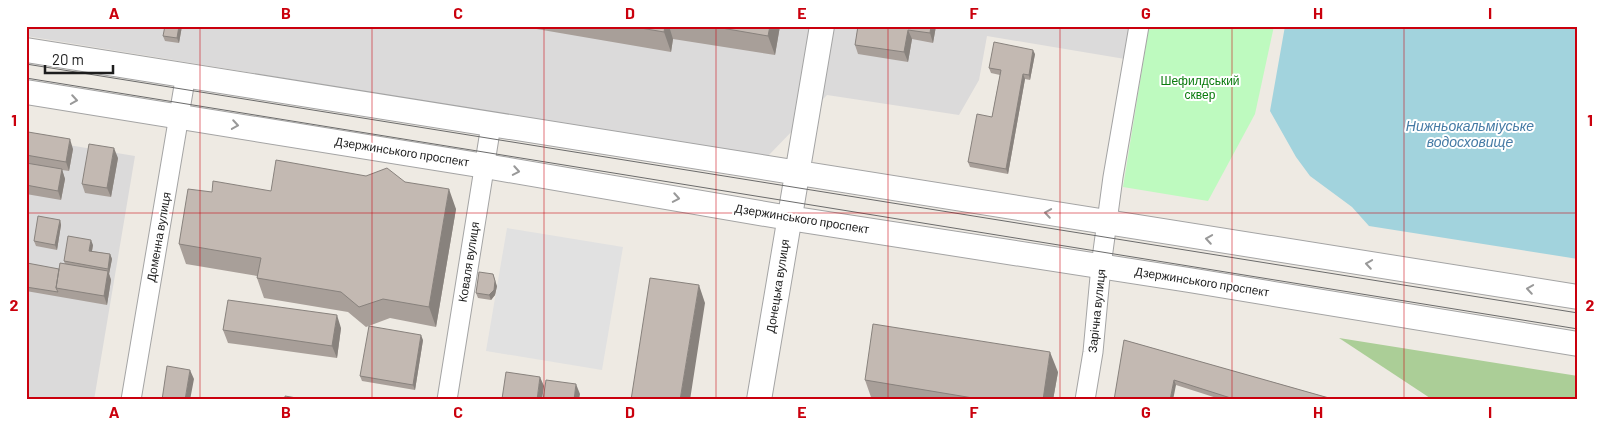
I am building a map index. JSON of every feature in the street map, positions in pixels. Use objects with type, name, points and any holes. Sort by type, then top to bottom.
[{"type":"street","points":[[796,173],[822,26]]},
{"type":"street","points":[[1107,223],[1139,26]]},
{"type":"street","points":[[26,50],[1578,297]]},
{"type":"street","name":"Доменна вулиця","points":[[131,400],[186,74]]},
{"type":"street","name":"Дзержинського проспект","points":[[26,92],[485,166],[789,218],[1101,266],[1578,344]]},
{"type":"street","name":"Коваля вулиця","points":[[447,400],[491,125]]},
{"type":"street","name":"Донецька вулиця","points":[[759,400],[796,173]]},
{"type":"street","name":"Зарічна вулиця","points":[[1085,400],[1093,352],[1107,223]]},
{"type":"shaded area","points":[[26,26],[1131,26],[1125,59],[987,36],[979,80],[959,115],[827,95],[767,157],[26,36]]},
{"type":"shaded area","points":[[26,138],[135,156],[94,400],[26,400]]},
{"type":"shaded area","points":[[507,228],[623,247],[602,370],[486,351]]},
{"type":"green space","name":"Шефилдський сквер","points":[[1149,26],[1274,26],[1255,114],[1208,201],[1123,187]]},
{"type":"green space","points":[[1339,338],[1578,376],[1578,400],[1433,400]]},
{"type":"water","name":"Нижньокальміуське водосховище","points":[[1285,26],[1578,26],[1578,259],[1369,226],[1352,207],[1310,176],[1296,157],[1270,111]]},
{"type":"building","points":[[165,26],[179,26],[177,38],[163,36]]},
{"type":"building","points":[[629,26],[665,26],[664,32]]},
{"type":"building","points":[[710,26],[770,26],[768,36]]},
{"type":"building","points":[[858,26],[931,26],[930,33],[908,30],[904,52],[855,45]]},
{"type":"building","points":[[994,42],[1033,50],[1029,75],[1023,74],[1006,169],[968,162],[977,114],[992,117],[1001,70],[989,68]]},
{"type":"building","points":[[28,132],[70,139],[66,162],[26,155]]},
{"type":"building","points":[[89,144],[114,148],[107,188],[82,184]]},
{"type":"building","points":[[276,160],[366,176],[387,168],[405,182],[449,189],[429,307],[383,299],[359,307],[341,292],[257,278],[261,258],[179,244],[188,189],[212,192],[213,181],[271,191]]},
{"type":"building","points":[[26,163],[62,169],[58,191],[26,185]]},
{"type":"building","points":[[38,216],[60,220],[55,245],[34,241]]},
{"type":"building","points":[[68,236],[91,240],[89,251],[110,254],[108,269],[64,261]]},
{"type":"building","points":[[27,263],[59,269],[56,288],[58,292],[26,287]]},
{"type":"building","points":[[60,263],[108,271],[104,296],[56,288]]},
{"type":"building","points":[[479,272],[493,274],[495,281],[494,290],[489,295],[476,293]]},
{"type":"building","points":[[650,278],[699,285],[680,400],[631,400]]},
{"type":"building","points":[[228,300],[337,315],[332,346],[223,330]]},
{"type":"building","points":[[873,324],[1050,352],[1043,400],[985,400],[865,380]]},
{"type":"building","points":[[369,326],[421,335],[413,385],[360,376]]},
{"type":"building","points":[[1124,340],[1336,400],[1237,400],[1174,380],[1170,400],[1114,400]]},
{"type":"building","points":[[167,366],[190,370],[185,400],[162,400]]},
{"type":"building","points":[[506,372],[540,377],[537,400],[502,399]]},
{"type":"building","points":[[546,380],[576,384],[574,400],[543,400]]},
{"type":"building","points":[[285,396],[308,400],[285,400]]},
{"type":"tram line","points":[[26,64],[1578,313]]},
{"type":"tram line","points":[[26,78],[1578,329]]}]
